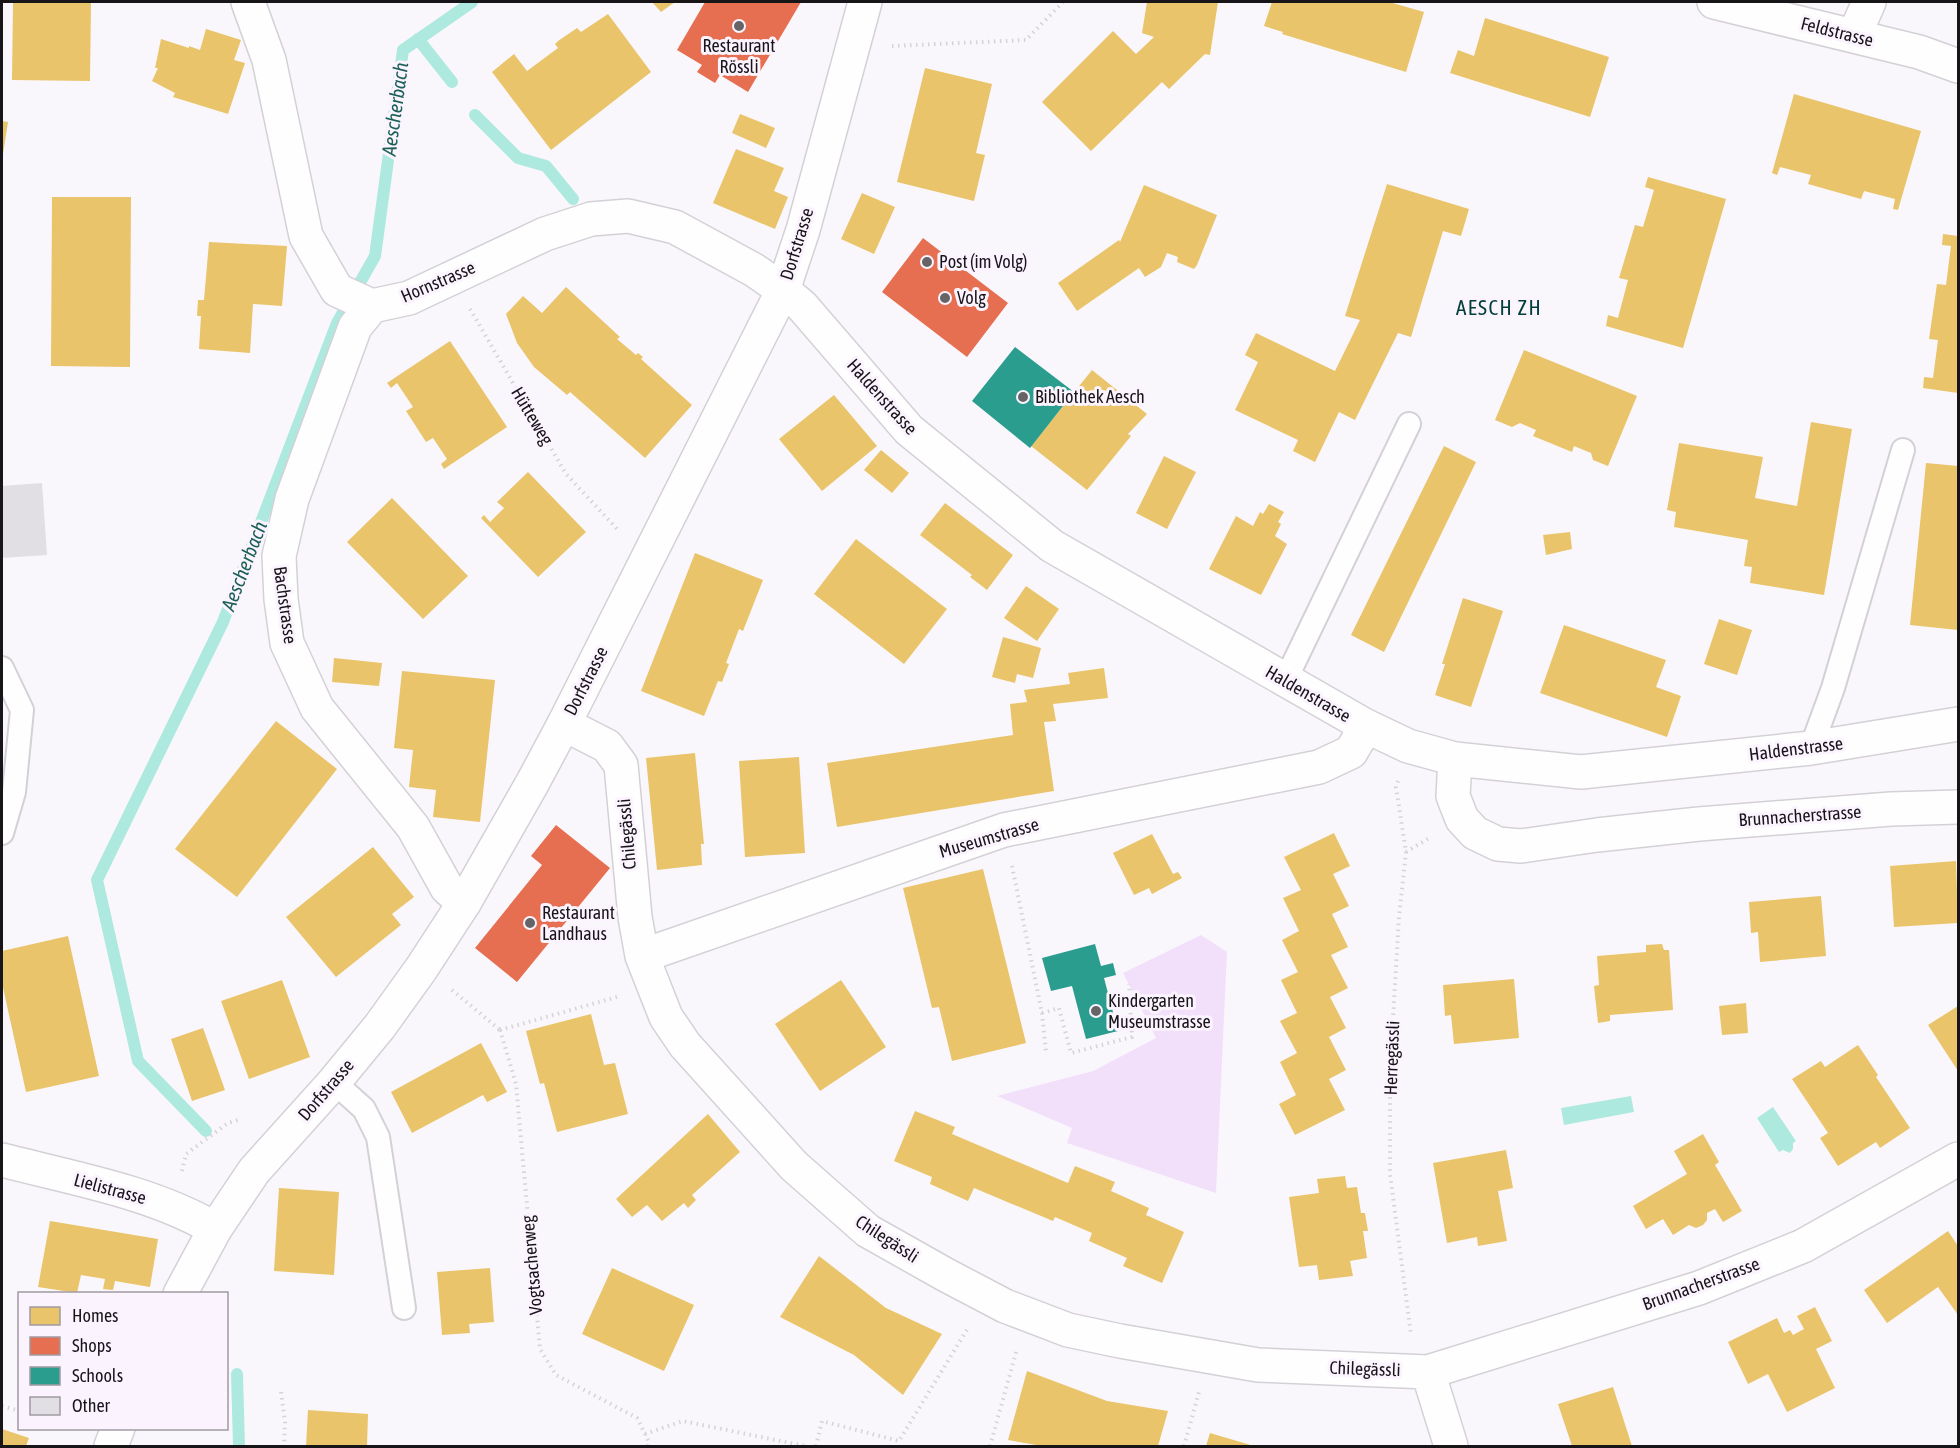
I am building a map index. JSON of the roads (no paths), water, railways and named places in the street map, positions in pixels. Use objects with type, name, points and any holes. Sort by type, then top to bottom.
[{"type":"street","points":[[248,2],[269,60],[306,236],[337,290],[372,306]]},
{"type":"street","name":"Dorfstrasse","points":[[181,1292],[215,1229],[254,1171],[334,1082],[380,1026],[421,969],[464,903],[564,724],[783,290],[803,230],[866,2]]},
{"type":"street","name":"Feldstrasse","points":[[1714,2],[1919,52],[1959,66]]},
{"type":"street","points":[[1854,36],[1869,2]]},
{"type":"street","name":"Hornstrasse","points":[[372,306],[409,298],[545,234],[591,219],[628,216],[675,227],[754,270],[783,290]]},
{"type":"street","name":"Haldenstrasse","points":[[783,290],[802,306],[909,430],[1052,546],[1285,681],[1366,726],[1408,746],[1455,759],[1581,772],[1811,748],[1959,724]]},
{"type":"street","name":"Bachstrasse","points":[[372,306],[355,327],[292,499],[279,556],[281,599],[287,643],[317,708],[413,827],[447,888],[464,903]]},
{"type":"street","name":"Chilegässli","points":[[564,724],[608,746],[621,765],[635,917],[648,971],[666,1017],[685,1045],[794,1166],[868,1231],[987,1297],[1068,1330],[1258,1365],[1422,1371]]},
{"type":"street","name":"Museumstrasse","points":[[648,971],[1004,830],[1319,766],[1351,753],[1366,726]]},
{"type":"street","name":"Brunnacherstrasse","points":[[1455,759],[1453,796],[1462,819],[1475,833],[1497,844],[1521,846],[1699,824],[1891,809],[1959,807]]},
{"type":"street","name":"Brunnacherstrasse","points":[[1422,1371],[1699,1288],[1803,1246],[1959,1159]]},
{"type":"street","name":"Lielistrasse","points":[[2,1160],[157,1201],[192,1215],[215,1229]]},
{"type":"street","points":[[1422,1371],[1451,1446]]},
{"type":"street","points":[[111,1446],[117,1430]]},
{"type":"lane","points":[[1285,681],[1409,424]]},
{"type":"lane","points":[[1811,748],[1833,688],[1903,450]]},
{"type":"lane","points":[[2,668],[22,710],[14,792],[2,833]]},
{"type":"lane","points":[[334,1082],[364,1109],[378,1137],[404,1308]]},
{"type":"waterway","name":"Aescherbach","points":[[206,1131],[138,1061],[97,880],[223,622],[337,323],[375,256],[403,50],[472,2]]},
{"type":"waterway","points":[[418,39],[452,82]]},
{"type":"waterway","points":[[475,115],[518,158],[546,166],[573,199]]},
{"type":"waterway","name":"Aescherbach","points":[[237,1374],[239,1446]]},
{"type":"place","name":"Restaurant Rössli","points":[[739,26]]},
{"type":"place","name":"Post (im Volg)","points":[[927,262]]},
{"type":"place","name":"Volg","points":[[945,298]]},
{"type":"place","name":"Bibliothek Aesch","points":[[1023,397]]},
{"type":"place","name":"Restaurant Landhaus","points":[[530,923]]},
{"type":"place","name":"Kindergarten Museumstrasse","points":[[1096,1011]]},
{"type":"district","name":"AESCH ZH","points":[[1499,308]]}]
